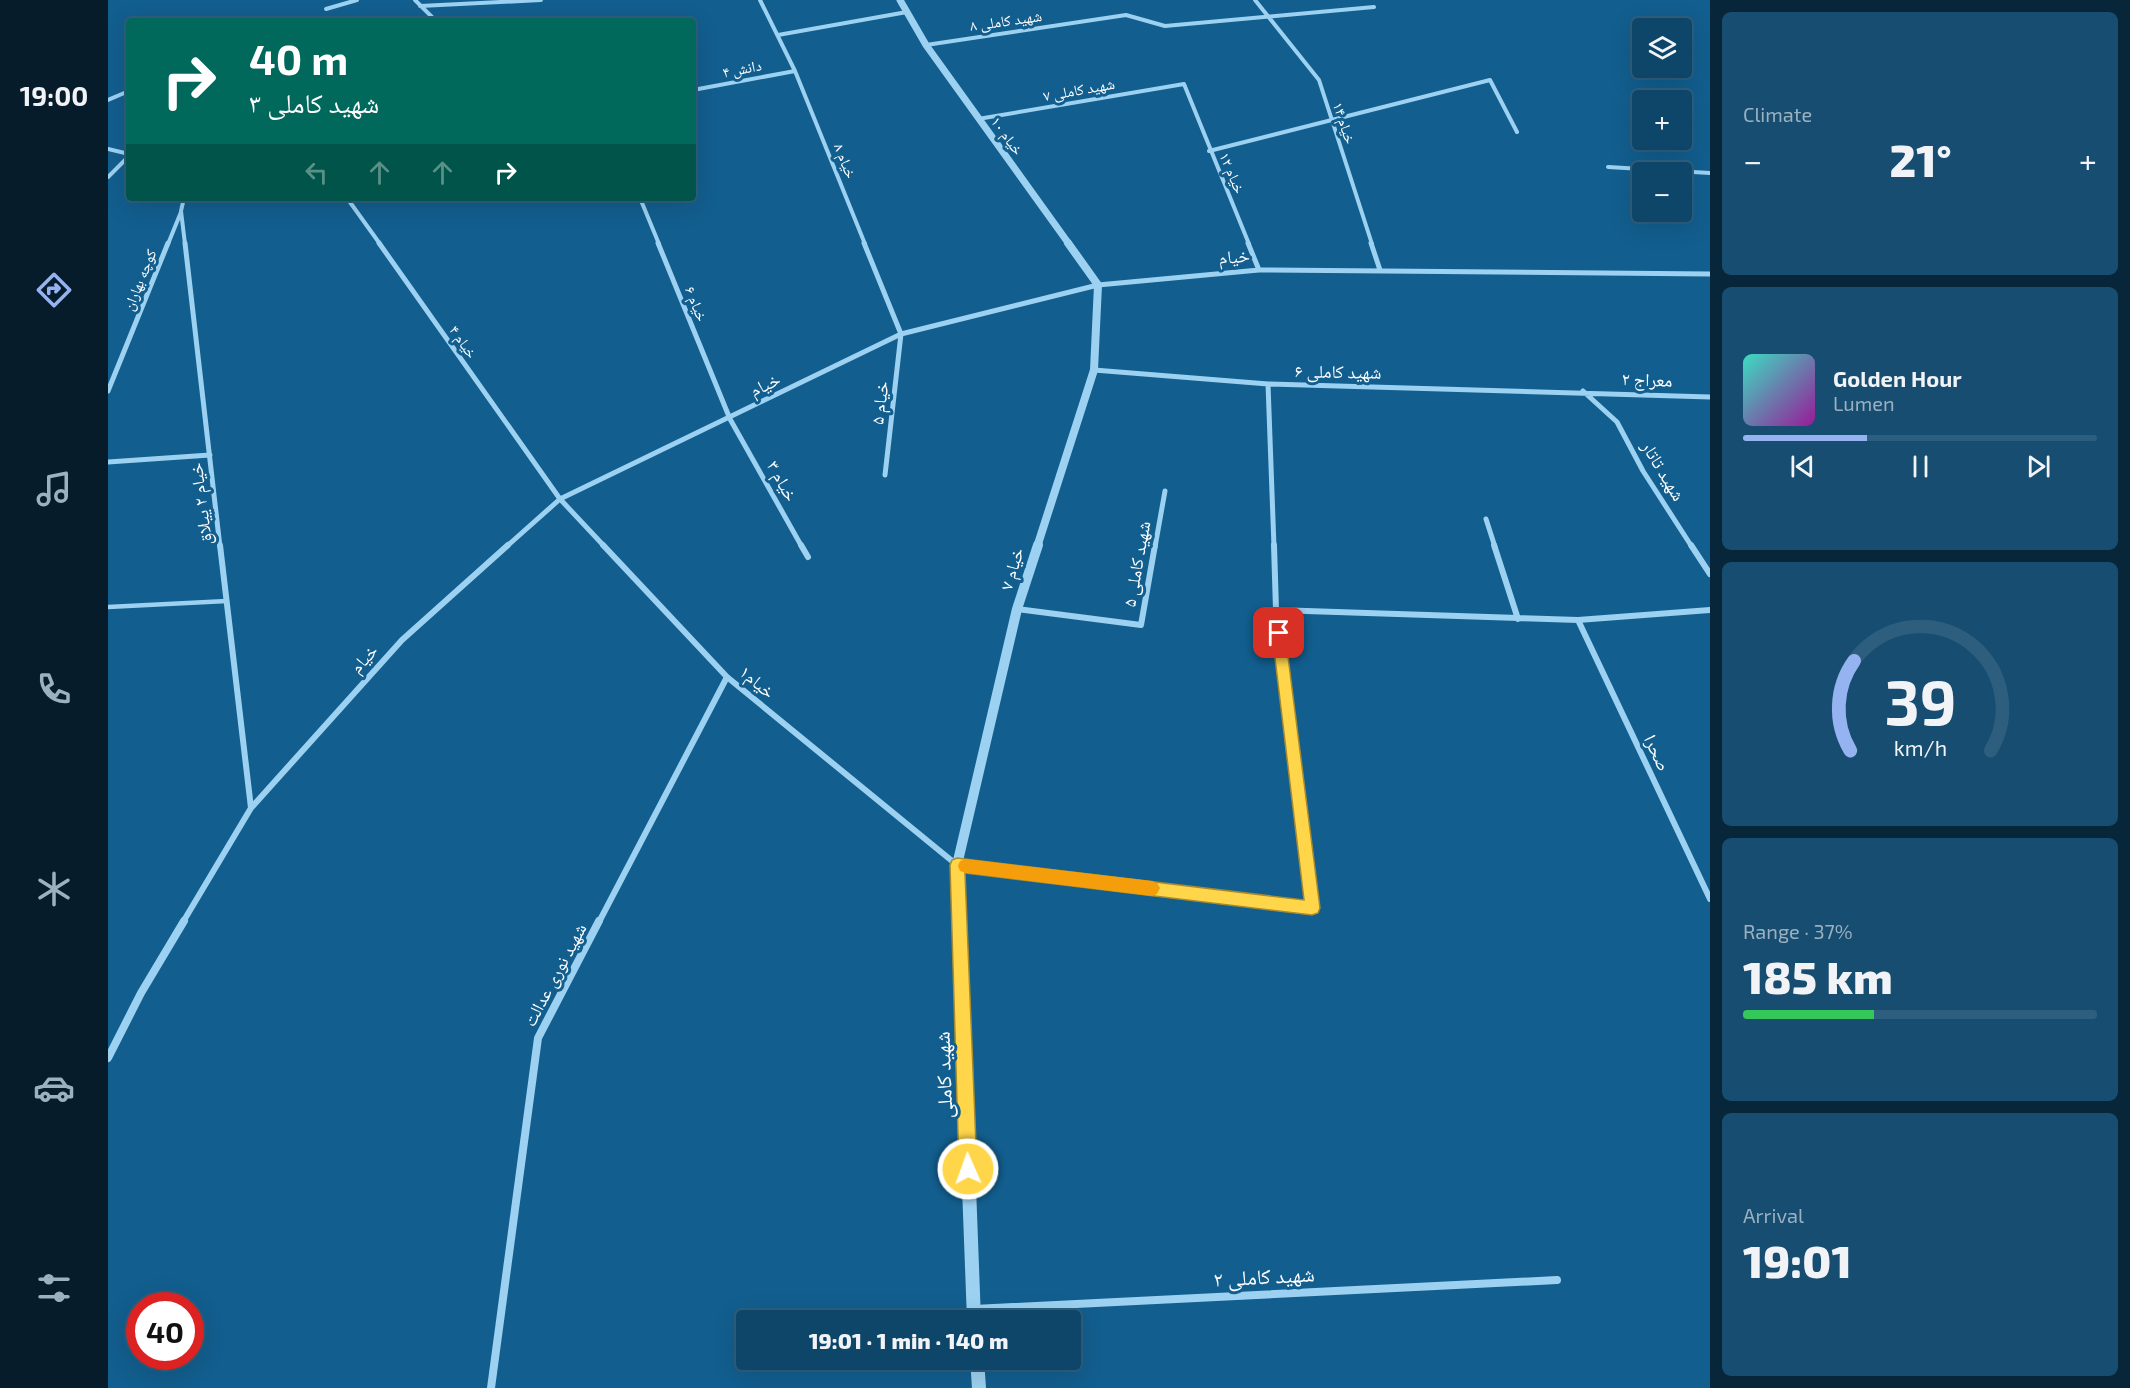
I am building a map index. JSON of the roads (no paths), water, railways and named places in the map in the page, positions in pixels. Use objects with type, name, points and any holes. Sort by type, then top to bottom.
[{"type":"street","points":[[326,9],[357,0]]},
{"type":"street","points":[[415,0],[433,18]]},
{"type":"street","points":[[420,6],[542,0]]},
{"type":"street","name":"خیام ۸","points":[[760,0],[795,70],[901,334]]},
{"type":"street","name":"خیام ۱۰","points":[[900,0],[926,45],[1098,285]]},
{"type":"street","name":"خیام ۱۴","points":[[1255,0],[1318,80],[1380,270]]},
{"type":"street","name":"شهید کاملی ۸","points":[[926,45],[1126,15],[1165,26],[1374,7]]},
{"type":"street","points":[[778,35],[907,12]]},
{"type":"street","name":"دانش ۴","points":[[696,89],[795,70]]},
{"type":"street","points":[[1209,151],[1490,80],[1517,132]]},
{"type":"street","name":"شهید کاملی ۷","points":[[978,119],[1184,84]]},
{"type":"street","name":"خیام ۱۲","points":[[1184,84],[1209,151],[1259,270]]},
{"type":"street","points":[[108,100],[126,92]]},
{"type":"street","points":[[108,149],[126,154]]},
{"type":"street","points":[[108,177],[126,158]]},
{"type":"street","points":[[1608,167],[1710,173]]},
{"type":"street","name":"خیام ۲ ییلاق","points":[[183,201],[181,211],[251,808]]},
{"type":"street","name":"خیام ۴","points":[[349,201],[560,499]]},
{"type":"street","name":"خیام ۶","points":[[641,201],[730,419]]},
{"type":"street","name":"کوچه بهاران","points":[[108,391],[181,211]]},
{"type":"street","name":"خیام","points":[[108,1058],[141,993],[251,808],[402,640],[560,499],[730,419],[901,334],[1098,285],[1259,270],[1710,274]]},
{"type":"street","name":"خیام ۷","points":[[957,865],[1017,609],[1094,370],[1098,285]]},
{"type":"street","name":"خیام ۵","points":[[885,475],[901,334]]},
{"type":"street","name":"شهید کاملی ۶","points":[[1094,370],[1268,384],[1583,391]]},
{"type":"street","points":[[957,865],[1312,908],[1276,610],[1268,384]]},
{"type":"street","name":"معراج ۲","points":[[1583,391],[1710,396]]},
{"type":"street","name":"شهید تاتار","points":[[1583,391],[1617,422],[1642,471],[1710,574]]},
{"type":"street","name":"خیام ۳","points":[[730,419],[808,557]]},
{"type":"street","points":[[108,462],[210,455]]},
{"type":"street","name":"شهید کاملی ۵","points":[[1017,609],[1141,625],[1166,491]]},
{"type":"street","name":"خیام۱","points":[[560,499],[727,677],[957,865]]},
{"type":"street","points":[[1486,519],[1518,619]]},
{"type":"street","points":[[1276,610],[1578,620],[1710,610]]},
{"type":"street","name":"صحرا","points":[[1578,620],[1710,899]]},
{"type":"street","name":"شهید نوری عدالت","points":[[491,1388],[538,1038],[727,677]]},
{"type":"street","name":"شهید کاملی","points":[[957,865],[973,1310]]},
{"type":"street","name":"شهید کاملی ۲","points":[[1056,1310],[1557,1280]]},
{"type":"street","points":[[978,1370],[979,1388]]},
{"type":"lane","points":[[108,607],[227,601]]}]
